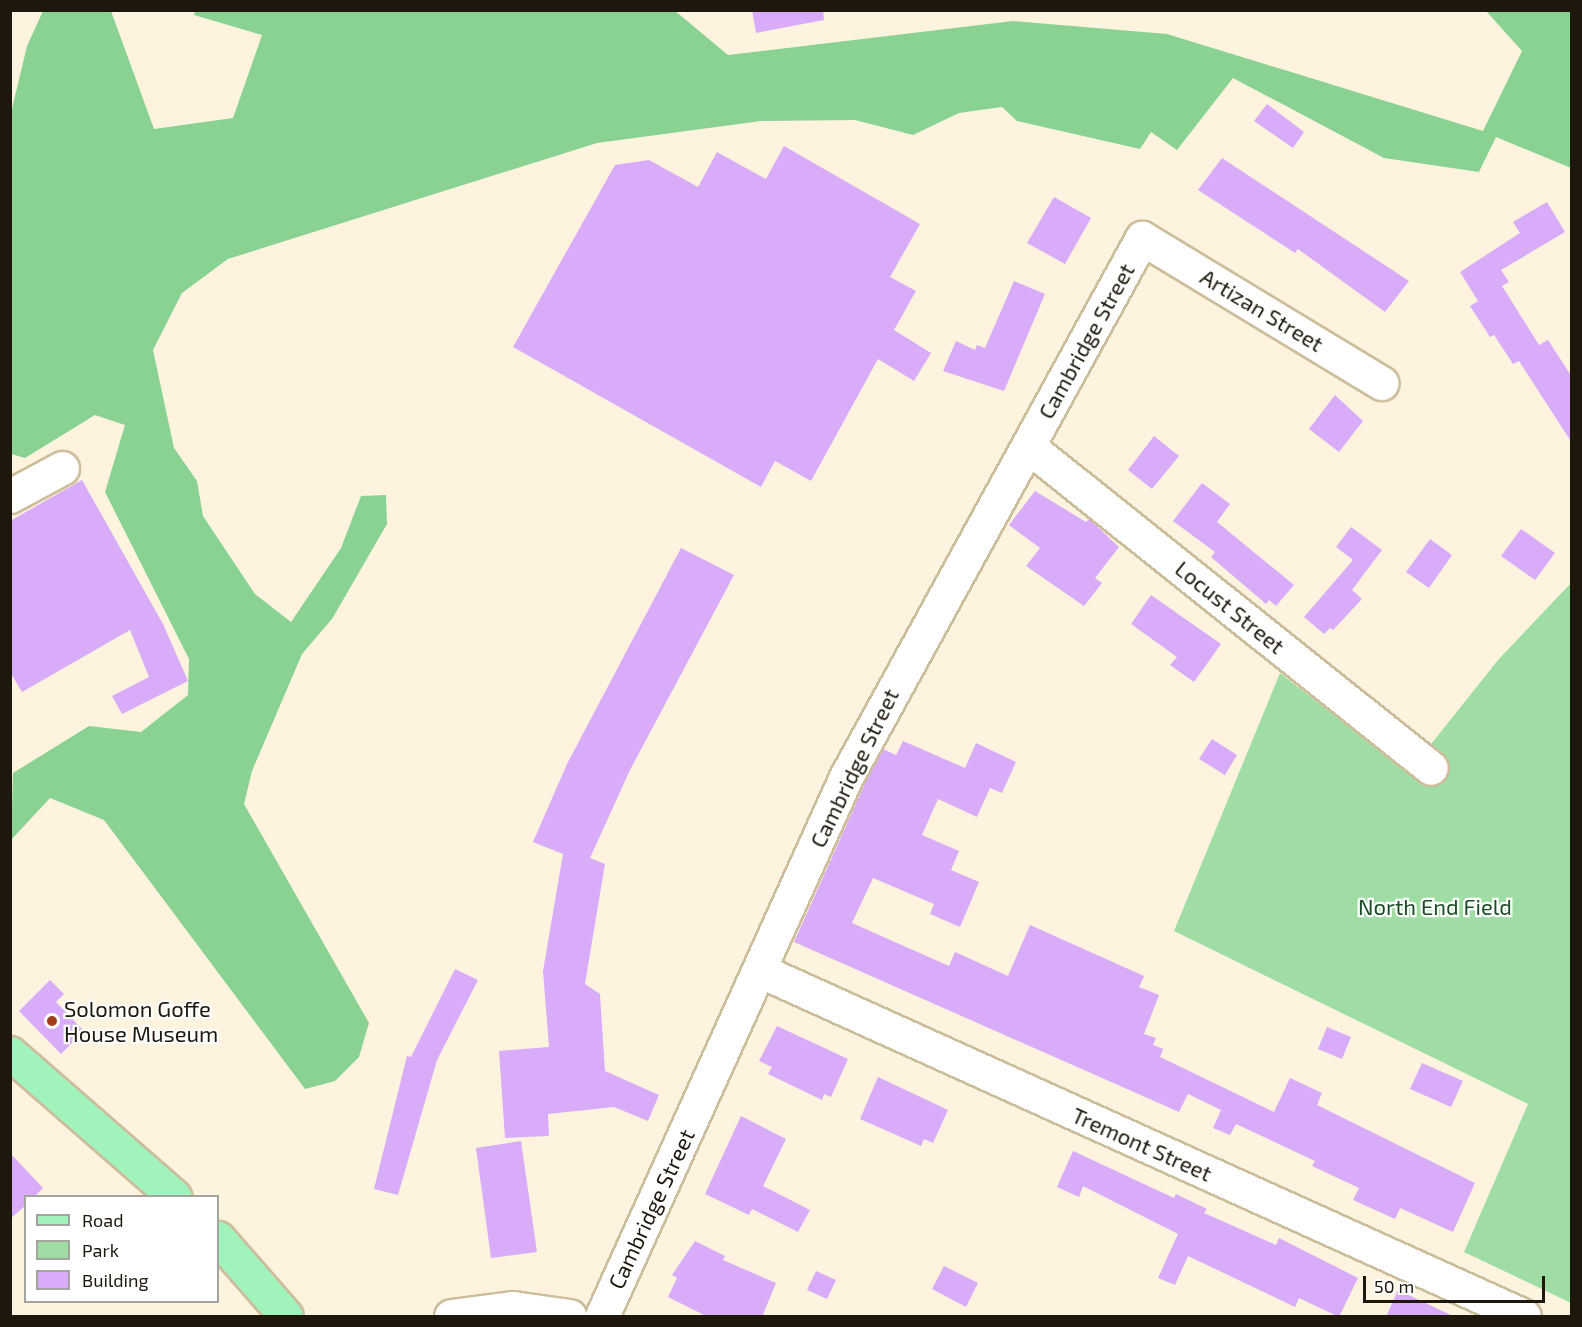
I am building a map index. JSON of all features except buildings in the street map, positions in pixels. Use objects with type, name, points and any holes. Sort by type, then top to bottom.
[{"type":"main road","points":[[10,1053],[172,1195]]},
{"type":"main road","points":[[219,1239],[286,1317]]},
{"type":"street","name":"Artizan Street","points":[[1142,238],[1381,383]]},
{"type":"street","name":"Cambridge Street","points":[[602,1317],[761,971],[846,777],[1142,238]]},
{"type":"street","name":"Locust Street","points":[[1029,447],[1431,768]]},
{"type":"street","points":[[10,496],[62,468]]},
{"type":"street","name":"Tremont Street","points":[[761,971],[1524,1317]]},
{"type":"street","points":[[451,1317],[513,1308],[569,1317]]},
{"type":"green space","points":[[674,10],[728,55],[1013,21],[1167,34],[1483,131],[1522,51],[1486,11],[1571,11],[1571,168],[1496,137],[1479,172],[1384,158],[1233,78],[1177,150],[1151,132],[1140,149],[1017,121],[1002,107],[959,113],[913,135],[855,120],[761,121],[597,143],[228,259],[182,293],[153,350],[174,448],[197,481],[203,516],[255,594],[291,622],[341,548],[361,496],[386,495],[387,524],[332,619],[302,654],[252,771],[244,804],[369,1023],[359,1057],[335,1081],[305,1089],[104,820],[50,798],[11,840],[13,773],[89,726],[141,732],[188,695],[189,659],[105,492],[125,425],[95,415],[25,458],[11,454],[10,117],[27,46],[43,11],[111,11],[154,129],[233,118],[262,35],[194,15],[195,11]]},
{"type":"green space","name":"North End Field","points":[[1571,583],[1571,1303],[1464,1252],[1528,1104],[1174,931],[1280,673],[1408,773],[1498,660]]},
{"type":"place","name":"Solomon Goffe House Museum","points":[[52,1021]]}]
